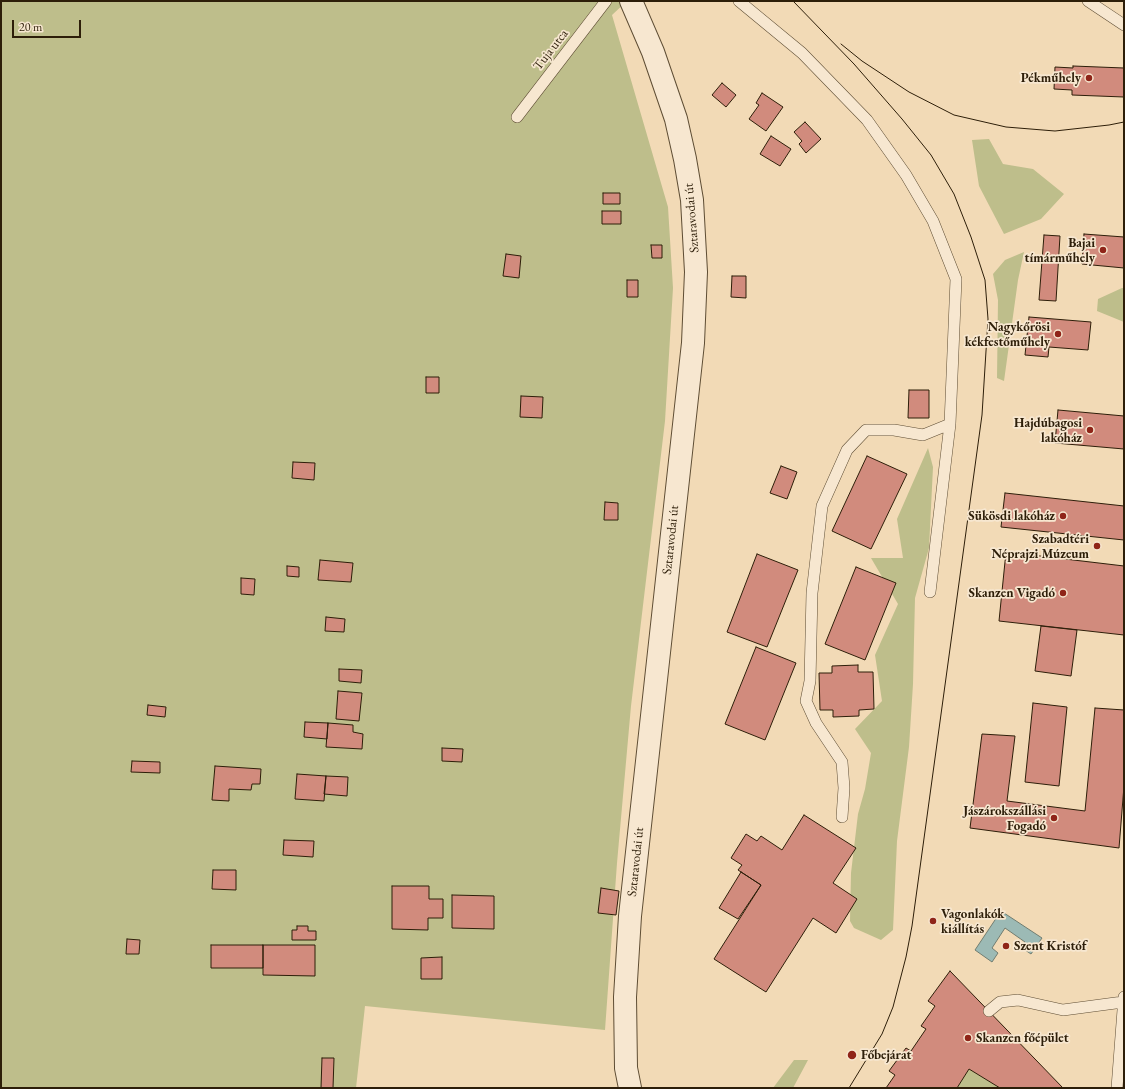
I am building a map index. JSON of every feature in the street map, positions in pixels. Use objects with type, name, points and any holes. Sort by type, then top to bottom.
[{"type":"street","name":"Sztaravodai út","points":[[630,1088],[626,1068],[625,997],[630,916],[693,344],[696,272],[692,200],[686,159],[676,119],[653,52],[631,1]]},
{"type":"lane","name":"Tuja utca","points":[[517,117],[606,1]]},
{"type":"lane","points":[[739,1],[802,53],[867,120],[906,175],[933,221],[956,279],[950,424],[930,592]]},
{"type":"lane","points":[[1088,1],[1124,25]]},
{"type":"lane","points":[[842,817],[844,788],[842,762],[816,724],[806,701],[810,681],[812,594],[822,506],[847,450],[866,430],[894,430],[923,434],[950,424]]},
{"type":"lane","points":[[989,1011],[1000,1002],[1018,1000],[1063,1010],[1124,1000],[1117,1088]]},
{"type":"green space","points":[[1,1],[627,1],[612,15],[668,207],[673,288],[665,421],[631,706],[617,863],[605,1030],[365,1006],[356,1088],[1,1088]]},
{"type":"green space","points":[[989,139],[1003,164],[1033,169],[1064,194],[1041,219],[1004,234],[979,186],[972,140]]},
{"type":"green space","points":[[1024,252],[1018,280],[1004,381],[997,378],[998,300],[993,274],[1005,260]]},
{"type":"green space","points":[[1124,288],[1124,322],[1097,311],[1098,299]]},
{"type":"green space","points":[[928,448],[933,467],[929,548],[915,598],[913,684],[909,747],[897,841],[893,930],[881,940],[854,928],[850,921],[851,873],[858,814],[865,789],[871,753],[855,729],[882,701],[875,655],[898,604],[871,558],[903,558],[897,519]]},
{"type":"green space","points":[[794,1060],[808,1060],[793,1088],[773,1088]]},
{"type":"green space","points":[[969,1069],[1000,1088],[957,1088]]},
{"type":"water","points":[[1001,911],[1042,938],[1031,954],[1022,948],[1025,942],[1005,928],[992,948],[998,953],[992,962],[975,950]]},
{"type":"building","name":"Pékműhely","points":[[1073,66],[1124,68],[1124,97],[1072,95],[1072,90],[1054,89],[1055,67],[1073,68]]},
{"type":"building","points":[[722,83],[736,95],[726,107],[712,95]]},
{"type":"building","points":[[762,93],[783,107],[766,131],[749,119],[759,105],[756,103]]},
{"type":"building","points":[[805,122],[821,139],[806,153],[799,144],[802,141],[794,132]]},
{"type":"building","points":[[771,136],[791,149],[780,166],[760,154]]},
{"type":"building","points":[[603,193],[620,193],[620,204],[603,204]]},
{"type":"building","points":[[602,211],[621,211],[621,224],[602,224]]},
{"type":"building","name":"Bajai tímárműhely","points":[[1084,234],[1124,237],[1124,268],[1082,264]]},
{"type":"building","points":[[1044,235],[1060,236],[1056,301],[1039,300]]},
{"type":"building","points":[[651,245],[662,245],[662,258],[652,258]]},
{"type":"building","points":[[506,254],[521,256],[519,278],[503,276]]},
{"type":"building","points":[[732,276],[746,276],[746,298],[731,297]]},
{"type":"building","points":[[627,280],[638,280],[638,297],[627,297]]},
{"type":"building","name":"Nagykőrösi kékfestőműhely","points":[[1029,317],[1091,322],[1088,350],[1049,347],[1048,357],[1025,355]]},
{"type":"building","points":[[426,377],[439,377],[439,393],[426,393]]},
{"type":"building","points":[[909,390],[929,390],[929,418],[908,418]]},
{"type":"building","points":[[521,396],[543,397],[542,418],[520,417]]},
{"type":"building","name":"Hajdúbagosi lakóház","points":[[1058,410],[1124,416],[1124,449],[1055,443]]},
{"type":"building","points":[[867,456],[907,474],[871,549],[832,531]]},
{"type":"building","points":[[293,462],[315,463],[314,480],[292,478]]},
{"type":"building","points":[[781,466],[797,472],[787,499],[770,493]]},
{"type":"building","name":"Sükösdi lakóház","points":[[1005,493],[1124,506],[1124,540],[1001,527]]},
{"type":"building","points":[[605,502],[618,503],[618,520],[604,520]]},
{"type":"building","name":"Skanzen Vigadó","points":[[1006,552],[1124,566],[1124,635],[999,621]]},
{"type":"building","points":[[757,554],[798,570],[767,647],[727,632]]},
{"type":"building","points":[[320,560],[353,563],[351,582],[318,580]]},
{"type":"building","points":[[287,566],[299,567],[299,577],[287,576]]},
{"type":"building","points":[[856,567],[896,583],[865,660],[825,644]]},
{"type":"building","points":[[241,578],[255,579],[254,595],[241,594]]},
{"type":"building","points":[[326,617],[345,619],[344,632],[325,631]]},
{"type":"building","points":[[1041,626],[1077,630],[1071,676],[1035,671]]},
{"type":"building","points":[[756,647],[796,663],[765,740],[725,724]]},
{"type":"building","points":[[858,665],[858,672],[873,672],[874,709],[859,710],[859,716],[833,717],[833,710],[820,710],[819,673],[832,673],[832,666]]},
{"type":"building","points":[[339,669],[362,670],[361,683],[339,681]]},
{"type":"building","points":[[338,691],[362,693],[359,721],[336,719]]},
{"type":"building","points":[[1033,703],[1067,707],[1059,786],[1025,782]]},
{"type":"building","points":[[148,705],[166,707],[165,717],[147,715]]},
{"type":"building","points":[[1095,708],[1124,710],[1124,786],[1119,848],[970,828],[982,734],[1015,736],[1007,801],[1085,811]]},
{"type":"building","points":[[305,722],[328,723],[327,739],[304,737]]},
{"type":"building","points":[[328,723],[353,725],[353,732],[363,734],[362,749],[326,747]]},
{"type":"building","points":[[442,748],[463,749],[462,762],[442,761]]},
{"type":"building","points":[[132,761],[160,762],[160,773],[131,772]]},
{"type":"building","points":[[215,766],[261,769],[260,784],[252,784],[251,790],[229,789],[229,801],[212,800]]},
{"type":"building","points":[[297,774],[326,776],[324,801],[295,799]]},
{"type":"building","points":[[326,776],[348,777],[347,796],[324,794]]},
{"type":"building","points":[[804,815],[856,848],[833,883],[857,899],[836,933],[813,918],[766,992],[714,959],[761,885],[738,870],[742,865],[731,858],[746,834],[757,841],[761,836],[782,850]]},
{"type":"building","points":[[284,840],[314,841],[313,857],[283,855]]},
{"type":"building","points":[[213,870],[236,870],[236,890],[212,889]]},
{"type":"building","points":[[741,872],[761,885],[738,919],[719,908]]},
{"type":"building","points":[[392,886],[429,886],[429,899],[443,899],[443,918],[428,918],[428,930],[392,929]]},
{"type":"building","points":[[601,888],[619,891],[616,915],[598,913]]},
{"type":"building","points":[[452,895],[494,896],[494,929],[452,928]]},
{"type":"building","points":[[297,926],[308,926],[308,931],[316,931],[316,940],[292,940],[292,930],[297,930]]},
{"type":"building","points":[[127,939],[140,940],[139,954],[126,954]]},
{"type":"building","points":[[211,945],[263,945],[263,968],[211,968]]},
{"type":"building","points":[[263,945],[315,945],[315,976],[263,975]]},
{"type":"building","points":[[442,957],[442,979],[421,979],[421,958]]},
{"type":"building","name":"Skanzen főépület","points":[[950,971],[1063,1088],[1000,1088],[969,1069],[957,1088],[886,1088],[895,1075],[889,1071],[906,1048],[911,1051],[926,1029],[921,1026],[935,1006],[928,1001]]},
{"type":"building","points":[[322,1058],[334,1058],[333,1088],[321,1088]]},
{"type":"tram line","points":[[793,1],[854,64],[931,155],[954,194],[971,237],[985,280],[988,319],[982,415],[912,926],[906,957],[893,1007],[882,1034],[849,1088]]},
{"type":"tram line","points":[[841,44],[862,61],[909,92],[954,115],[1006,127],[1055,131],[1124,122]]},
{"type":"place","name":"Pékműhely","points":[[1089,78]]},
{"type":"place","name":"Bajai tímárműhely","points":[[1103,250]]},
{"type":"place","name":"Nagykőrösi kékfestőműhely","points":[[1058,334]]},
{"type":"place","name":"Hajdúbagosi lakóház","points":[[1090,430]]},
{"type":"place","name":"Sükösdi lakóház","points":[[1063,516]]},
{"type":"place","name":"Szabadtéri Néprajzi Múzeum","points":[[1097,546]]},
{"type":"place","name":"Skanzen Vigadó","points":[[1063,593]]},
{"type":"place","name":"Jászárokszállási Fogadó","points":[[1054,818]]},
{"type":"place","name":"Vagonlakók kiállítás","points":[[933,921]]},
{"type":"place","name":"Szent Kristóf","points":[[1006,946]]},
{"type":"place","name":"Skanzen főépület","points":[[968,1038]]},
{"type":"place","name":"Főbejárat","points":[[852,1055]]}]
